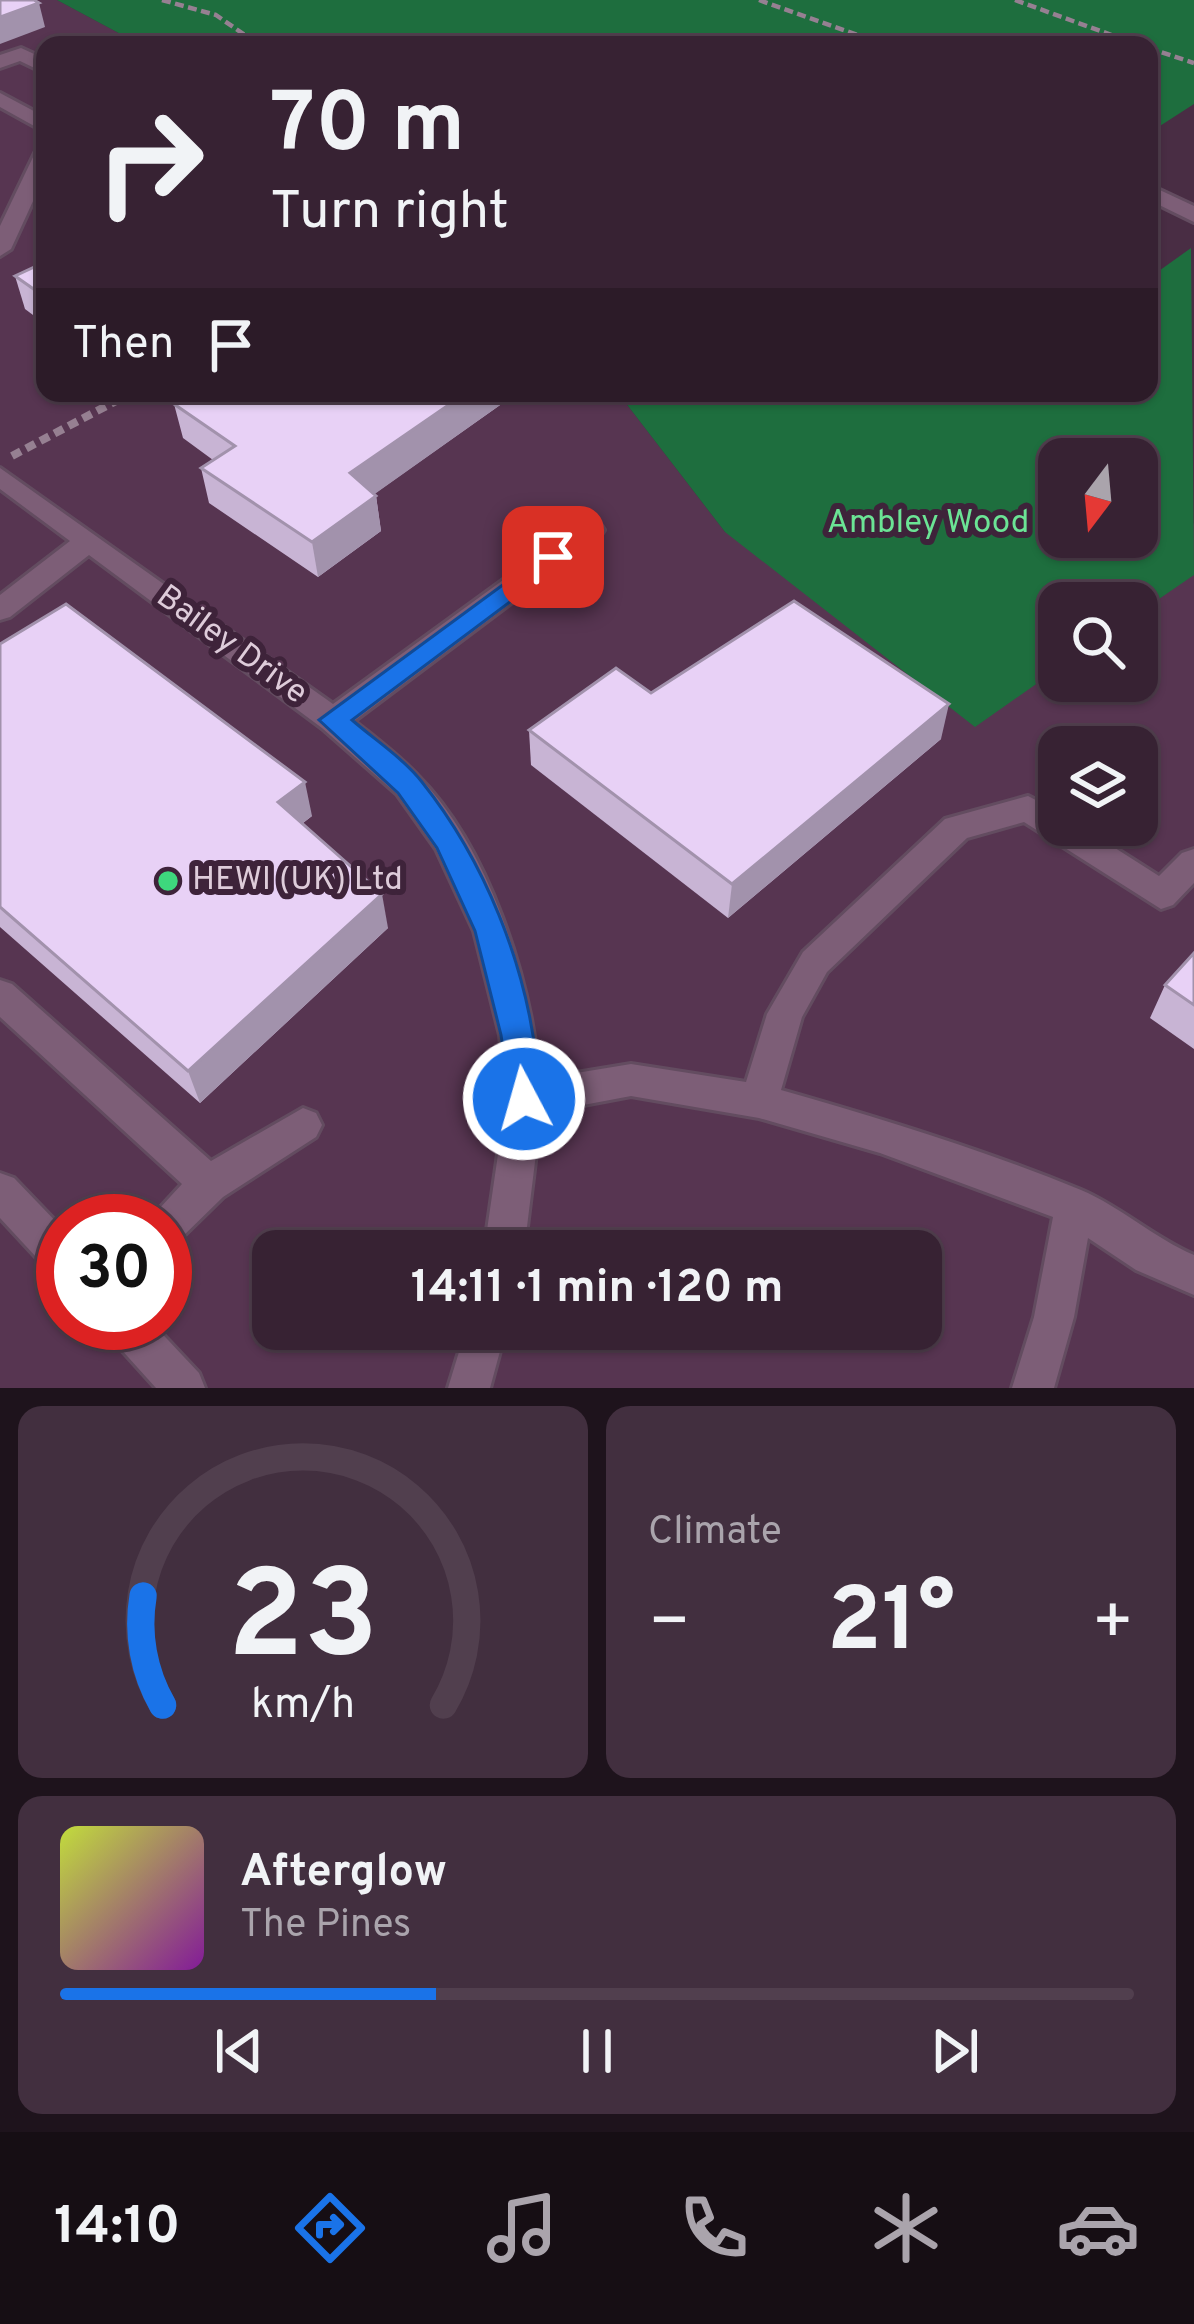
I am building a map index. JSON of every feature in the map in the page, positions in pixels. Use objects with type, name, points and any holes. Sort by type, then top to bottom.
[{"type":"street","points":[[0,62],[21,54],[36,62]]},
{"type":"street","points":[[0,99],[36,121]]},
{"type":"street","points":[[0,249],[36,172]]},
{"type":"street","points":[[1158,196],[1194,215]]},
{"type":"street","name":"Bailey Drive","points":[[0,476],[333,720],[409,785],[448,842],[491,931],[518,1035],[524,1099],[507,1230]]},
{"type":"street","points":[[333,720],[590,530]]},
{"type":"street","points":[[0,610],[86,542]]},
{"type":"street","points":[[759,1101],[785,1014],[814,962],[956,828],[1028,808],[1161,895],[1194,862]]},
{"type":"street","points":[[0,995],[209,1184]]},
{"type":"street","points":[[524,1099],[631,1080],[759,1101],[880,1136],[1074,1206],[1150,1256],[1194,1275]]},
{"type":"street","points":[[192,1201],[209,1184],[303,1125]]},
{"type":"street","points":[[0,1191],[36,1229]]},
{"type":"street","points":[[1033,1388],[1054,1317],[1074,1206]]},
{"type":"street","points":[[149,1350],[184,1388]]},
{"type":"street","points":[[469,1388],[480,1350]]},
{"type":"path","points":[[162,0],[216,15],[246,36]]},
{"type":"path","points":[[759,0],[861,36]]},
{"type":"path","points":[[1015,0],[1105,36]]},
{"type":"path","points":[[1158,51],[1194,63]]},
{"type":"path","points":[[0,462],[113,402]]},
{"type":"shaded area","points":[[0,0],[57,0],[124,36],[36,36],[36,402],[625,402],[725,532],[1038,641],[1038,702],[1158,702],[1158,582],[1152,582],[1194,523],[1194,1388],[0,1388]]},
{"type":"green space","points":[[57,0],[1194,0],[1194,104],[1158,127],[1158,36],[124,36]]},
{"type":"green space","name":"Ambley Wood","points":[[1191,248],[1194,575],[1158,600],[1158,582],[1038,582],[1038,683],[975,727],[725,532],[625,402],[1158,402],[1158,272]]},
{"type":"building","points":[[0,0],[34,0],[39,3],[0,17]]},
{"type":"building","points":[[36,266],[36,291],[15,276]]},
{"type":"building","points":[[453,402],[350,473],[376,496],[312,542],[201,468],[235,446],[174,404]]},
{"type":"building","points":[[794,601],[949,704],[732,884],[529,730],[616,668],[651,693]]},
{"type":"building","name":"HEWI (UK) Ltd","points":[[66,604],[305,782],[278,802],[382,894],[188,1071],[0,907],[0,644]]},
{"type":"building","points":[[1194,953],[1194,1005],[1165,985]]},
{"type":"place","name":"HEWI (UK) Ltd","points":[[168,881]]},
{"type":"route","points":[[524,1099],[518,1035],[491,931],[448,842],[409,785],[333,720],[553,557]]}]
